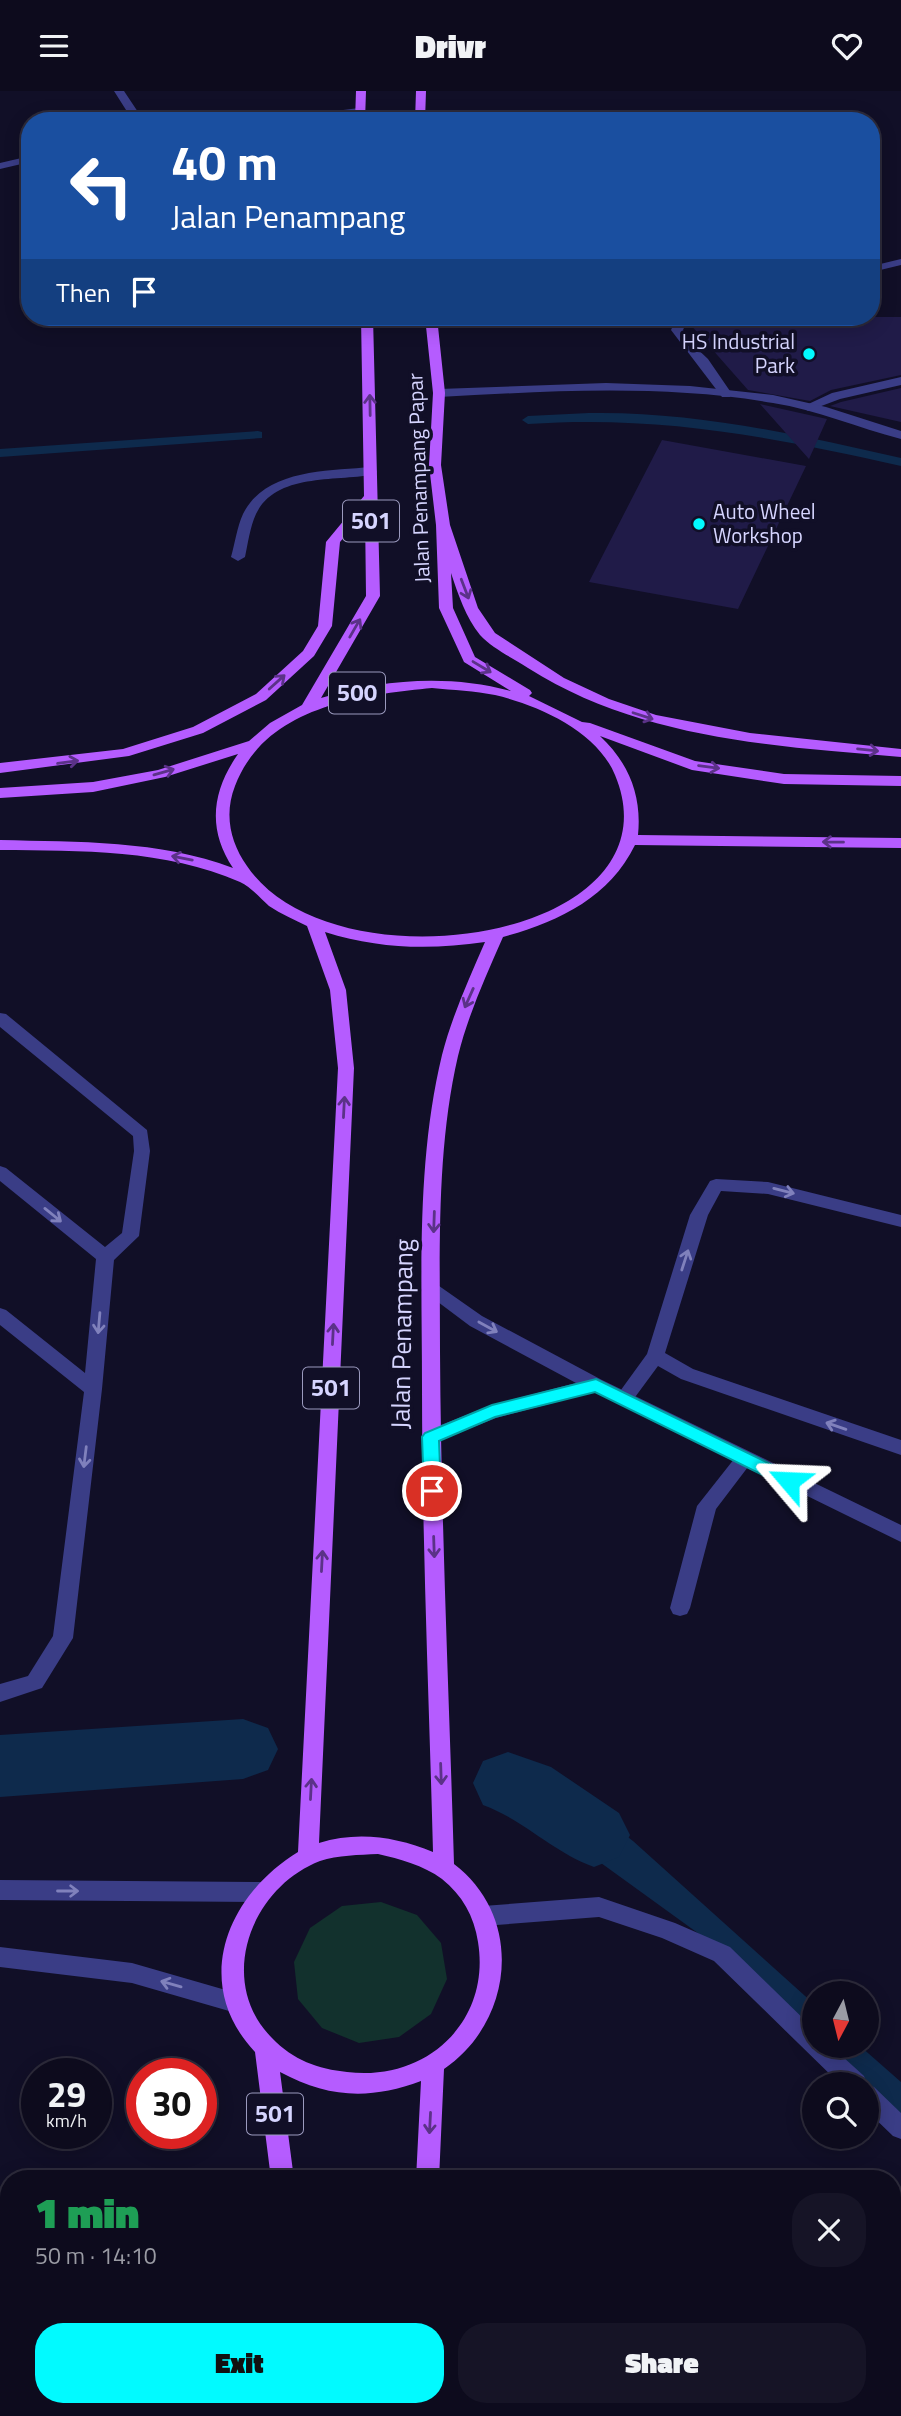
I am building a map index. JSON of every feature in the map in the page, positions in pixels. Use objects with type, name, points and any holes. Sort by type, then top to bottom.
[{"type":"main road","points":[[359,112],[362,91]]},
{"type":"main road","points":[[420,112],[421,91]]},
{"type":"main road","name":"Jalan Penampang Papar","points":[[308,708],[373,596],[367,326]]},
{"type":"main road","name":"Jalan Penampang Papar","points":[[432,326],[439,393],[435,465],[443,525],[446,608],[469,659],[555,711]]},
{"type":"main road","points":[[0,768],[124,753],[198,730],[261,697],[309,653],[325,625],[333,542],[370,497]]},
{"type":"main road","points":[[443,525],[465,591],[483,629],[531,665],[593,699],[677,727],[777,741],[901,753]]},
{"type":"main road","name":"500","points":[[0,845],[135,849],[215,865],[247,879],[276,903],[314,923],[371,939],[434,944],[496,936],[559,914],[604,880],[630,840],[632,797],[613,757],[575,723],[555,711],[497,691],[432,684],[367,689],[308,708],[277,725],[252,745],[229,776],[220,810],[226,845],[247,879]]},
{"type":"main road","name":"500","points":[[575,723],[692,765],[784,779],[901,781]]},
{"type":"main road","name":"500","points":[[0,793],[107,784],[160,774],[252,745]]},
{"type":"main road","points":[[630,840],[901,843]]},
{"type":"main road","name":"501","points":[[308,1857],[346,1068],[338,990],[314,923]]},
{"type":"main road","name":"Jalan Penampang","points":[[444,1869],[430,1437],[437,1144],[446,1073],[461,1015],[496,936]]},
{"type":"main road","points":[[378,1845],[413,1853],[444,1869],[467,1890],[483,1916],[493,1948],[493,1981],[483,2015],[461,2043],[433,2066],[390,2082],[346,2085],[303,2074],[266,2049],[248,2028],[236,2003],[231,1965],[239,1926],[260,1892],[282,1873],[308,1857],[343,1846],[378,1845]]},
{"type":"main road","name":"501","points":[[266,2049],[283,2170]]},
{"type":"main road","points":[[427,2170],[433,2066]]},
{"type":"street","points":[[119,91],[133,112]]},
{"type":"street","points":[[0,166],[21,161]]},
{"type":"street","points":[[880,267],[901,263]]},
{"type":"street","points":[[679,326],[677,330],[686,345],[704,362],[726,394]]},
{"type":"street","points":[[808,407],[836,396],[901,381]]},
{"type":"street","points":[[439,393],[548,387],[653,387],[773,399],[901,435]]},
{"type":"street","points":[[238,557],[249,513],[263,493],[282,484],[318,476],[371,471]]},
{"type":"street","points":[[0,1018],[141,1134],[142,1151],[130,1236],[105,1257],[93,1389],[63,1638],[35,1682],[0,1693]]},
{"type":"street","points":[[0,1173],[105,1257]]},
{"type":"street","points":[[624,1399],[655,1356],[699,1215],[716,1185],[768,1188],[901,1221]]},
{"type":"street","points":[[432,1288],[477,1321],[596,1385],[901,1534]]},
{"type":"street","points":[[0,1315],[93,1389]]},
{"type":"street","points":[[655,1356],[688,1374],[901,1448]]},
{"type":"street","points":[[430,1437],[492,1412],[596,1385]]},
{"type":"street","points":[[680,1608],[707,1506],[745,1459]]},
{"type":"street","points":[[0,1890],[260,1892]]},
{"type":"street","points":[[483,1916],[599,1907],[667,1930],[722,1954],[802,2032]]},
{"type":"street","points":[[0,1957],[132,1973],[236,2003]]},
{"type":"street","points":[[829,2058],[843,2072]]},
{"type":"street","points":[[879,2107],[901,2128]]},
{"type":"green space","points":[[381,1902],[417,1915],[441,1943],[447,1979],[431,2014],[399,2037],[359,2043],[322,2028],[298,1999],[294,1962],[310,1928],[342,1906]]},
{"type":"water","points":[[215,1729],[219,1770],[0,1784],[0,1747]]},
{"type":"water","points":[[526,1771],[584,1804],[633,1841],[802,1993],[802,2026],[724,1952],[525,1808]]},
{"type":"water","points":[[836,2058],[874,2058],[901,2082],[901,2120],[879,2099],[879,2072],[850,2072]]},
{"type":"building","name":"HS Industrial Park","points":[[880,317],[901,317],[901,375],[831,390],[810,401],[748,390],[692,326],[880,326]]},
{"type":"building","points":[[901,388],[901,422],[830,406],[841,402]]},
{"type":"building","points":[[760,404],[827,419],[809,459]]},
{"type":"building","name":"Auto Wheel Workshop","points":[[662,440],[806,466],[738,609],[589,582]]},
{"type":"waterway","points":[[528,420],[613,416],[695,422],[764,433],[901,462]]},
{"type":"waterway","points":[[0,453],[258,435]]},
{"type":"waterway","points":[[0,1766],[243,1749]]},
{"type":"waterway","points":[[508,1783],[526,1789],[594,1835]]},
{"type":"place","name":"HS Industrial Park","points":[[809,354]]},
{"type":"place","name":"Auto Wheel Workshop","points":[[699,524]]},
{"type":"route","points":[[432,1491],[430,1437],[492,1412],[596,1385],[789,1481]]}]
